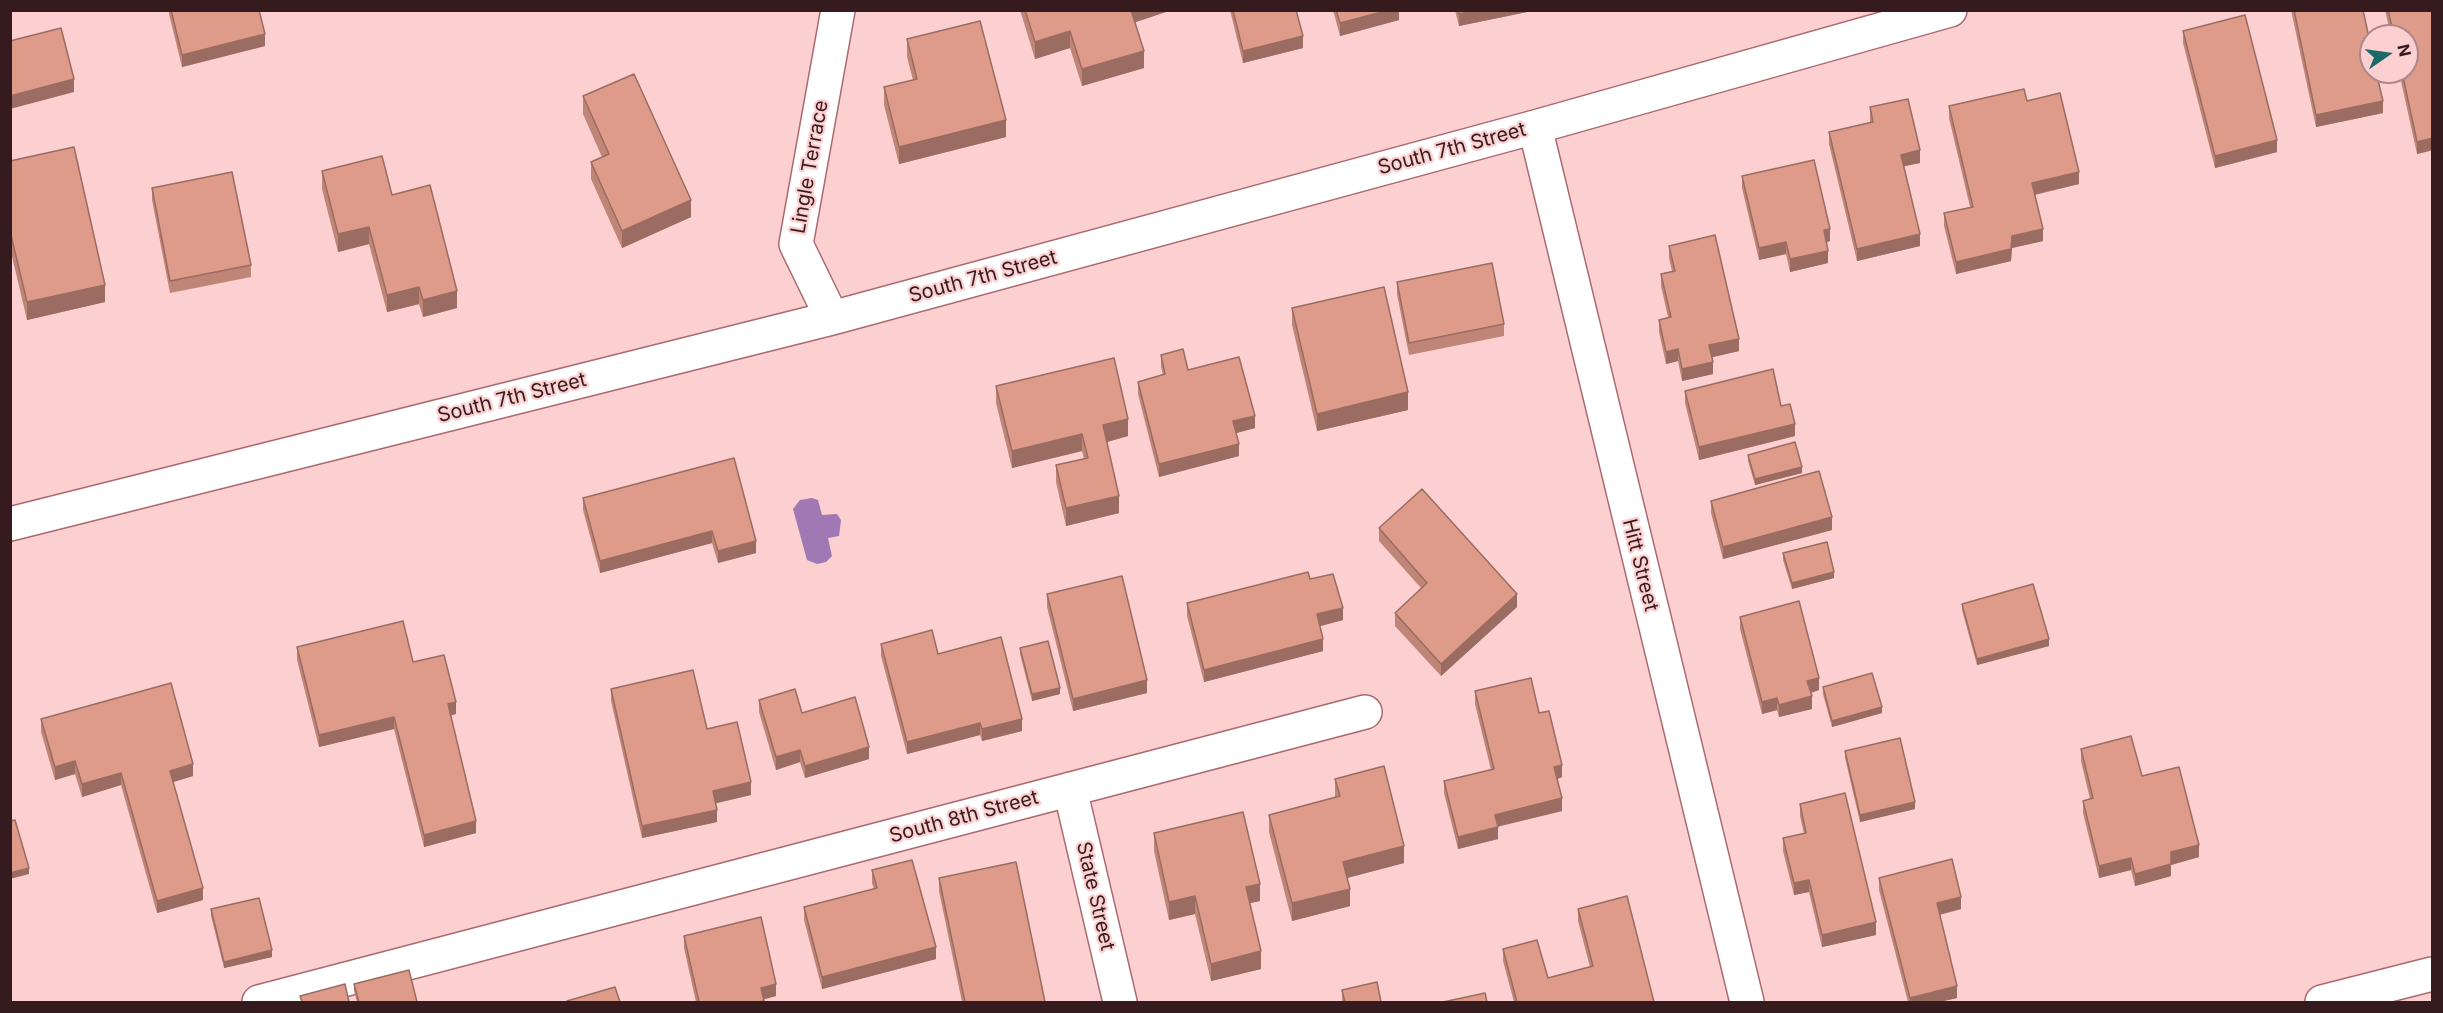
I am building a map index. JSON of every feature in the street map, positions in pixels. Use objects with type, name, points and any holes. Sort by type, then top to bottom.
[{"type":"street","name":"Lingle Terrace","points":[[832,318],[796,244],[838,10]]},
{"type":"street","name":"South 7th Street","points":[[10,524],[832,318],[1535,127],[1917,15],[1950,10]]},
{"type":"street","name":"Hitt Street","points":[[1535,127],[1747,1002]]},
{"type":"street","name":"South 8th Street","points":[[259,1002],[1365,712]]},
{"type":"street","name":"State Street","points":[[1070,789],[1120,1002]]},
{"type":"street","points":[[2322,1002],[2433,974]]},
{"type":"shaded area","points":[[812,498],[818,500],[822,515],[837,514],[841,520],[839,536],[828,538],[832,556],[826,562],[817,564],[807,560],[793,509],[800,500]]},
{"type":"building","points":[[171,10],[259,10],[265,34],[182,55]]},
{"type":"building","points":[[1025,10],[1131,10],[1144,51],[1082,69],[1070,31],[1035,42]]},
{"type":"building","points":[[1233,10],[1296,10],[1303,36],[1243,51]]},
{"type":"building","points":[[1336,10],[1389,10],[1340,23]]},
{"type":"building","points":[[1458,10],[1476,10],[1459,14]]},
{"type":"building","points":[[2294,10],[2363,10],[2366,24],[2359,24],[2359,84],[2379,84],[2383,101],[2316,115]]},
{"type":"building","points":[[2388,10],[2433,10],[2433,138],[2417,142],[2405,84],[2419,84],[2419,24],[2391,24]]},
{"type":"building","points":[[2245,15],[2277,140],[2215,156],[2183,31]]},
{"type":"building","points":[[980,21],[1006,120],[899,147],[884,87],[917,79],[907,39]]},
{"type":"building","points":[[61,28],[74,79],[10,96],[10,41]]},
{"type":"building","points":[[634,74],[691,200],[622,231],[591,162],[609,154],[583,96]]},
{"type":"building","points":[[2024,89],[2027,101],[2060,93],[2079,172],[2032,183],[2043,229],[2012,236],[2011,249],[1956,262],[1944,213],[1973,207],[1949,106]]},
{"type":"building","points":[[1908,99],[1920,150],[1901,155],[1920,234],[1857,249],[1829,132],[1873,122],[1870,107]]},
{"type":"building","points":[[74,147],[105,285],[27,302],[10,231],[10,161]]},
{"type":"building","points":[[382,156],[392,195],[430,185],[457,291],[423,300],[419,287],[387,295],[369,227],[338,234],[322,171]]},
{"type":"building","points":[[1814,160],[1830,229],[1824,230],[1828,251],[1790,259],[1786,242],[1759,248],[1742,176]]},
{"type":"building","points":[[232,172],[251,265],[170,281],[152,188]]},
{"type":"building","points":[[1715,235],[1739,339],[1709,345],[1713,362],[1682,369],[1678,349],[1666,352],[1659,320],[1671,317],[1661,274],[1675,271],[1669,246]]},
{"type":"building","points":[[1492,263],[1504,324],[1409,343],[1397,282]]},
{"type":"building","points":[[1384,287],[1408,392],[1317,414],[1292,308]]},
{"type":"building","points":[[1183,349],[1188,370],[1239,357],[1255,416],[1233,421],[1239,444],[1159,464],[1138,382],[1165,374],[1161,355]]},
{"type":"building","points":[[1114,358],[1128,419],[1103,425],[1119,496],[1066,508],[1056,465],[1088,458],[1082,434],[1012,451],[996,386]]},
{"type":"building","points":[[1773,369],[1781,406],[1790,404],[1795,424],[1699,447],[1685,391]]},
{"type":"building","points":[[1795,442],[1802,467],[1755,479],[1748,455]]},
{"type":"building","points":[[734,458],[756,541],[718,551],[712,531],[600,561],[583,498]]},
{"type":"building","points":[[1819,471],[1832,517],[1723,547],[1711,501]]},
{"type":"building","points":[[1422,489],[1517,594],[1441,664],[1395,613],[1427,583],[1379,528]]},
{"type":"building","points":[[1827,542],[1834,572],[1792,583],[1783,553]]},
{"type":"building","points":[[1308,572],[1310,579],[1333,574],[1343,608],[1317,614],[1323,639],[1204,670],[1187,603]]},
{"type":"building","points":[[1122,576],[1147,680],[1073,699],[1047,594]]},
{"type":"building","points":[[2033,584],[2049,639],[1977,659],[1962,604]]},
{"type":"building","points":[[1799,601],[1819,678],[1807,681],[1812,696],[1779,705],[1777,698],[1762,702],[1740,617]]},
{"type":"building","points":[[403,621],[413,662],[444,655],[456,702],[448,704],[476,821],[424,835],[394,717],[319,735],[297,647]]},
{"type":"building","points":[[932,630],[938,654],[1001,637],[1022,719],[982,729],[980,723],[907,742],[881,644]]},
{"type":"building","points":[[1048,641],[1060,688],[1032,694],[1020,648]]},
{"type":"building","points":[[693,670],[707,729],[737,722],[751,782],[713,791],[717,810],[642,826],[611,689]]},
{"type":"building","points":[[1872,673],[1882,707],[1832,721],[1823,687]]},
{"type":"building","points":[[1531,678],[1539,713],[1549,711],[1562,765],[1554,767],[1562,798],[1495,815],[1498,827],[1458,837],[1444,781],[1494,769],[1475,691]]},
{"type":"building","points":[[171,683],[193,764],[170,771],[203,888],[157,901],[121,773],[82,784],[75,761],[55,767],[41,719]]},
{"type":"building","points":[[795,689],[802,713],[855,697],[869,747],[805,766],[800,750],[776,757],[759,700]]},
{"type":"building","points":[[2131,736],[2142,776],[2179,767],[2199,845],[2171,852],[2171,864],[2135,874],[2131,858],[2099,866],[2083,801],[2093,798],[2081,749]]},
{"type":"building","points":[[1900,738],[1915,802],[1860,815],[1845,751]]},
{"type":"building","points":[[1384,766],[1404,846],[1343,862],[1350,889],[1292,903],[1269,815],[1340,796],[1335,779]]},
{"type":"building","points":[[1845,793],[1876,922],[1822,935],[1809,880],[1794,883],[1783,838],[1806,833],[1800,804]]},
{"type":"building","points":[[1243,812],[1260,884],[1246,887],[1261,951],[1211,964],[1195,896],[1169,902],[1154,833]]},
{"type":"building","points":[[15,820],[29,868],[10,873],[10,821]]},
{"type":"building","points":[[1952,859],[1961,897],[1937,903],[1957,986],[1910,998],[1879,878]]},
{"type":"building","points":[[912,860],[936,947],[822,977],[804,907],[877,888],[872,870]]},
{"type":"building","points":[[1016,862],[1045,1002],[965,1002],[939,878]]},
{"type":"building","points":[[1627,896],[1654,1002],[1517,1002],[1503,949],[1537,940],[1548,978],[1593,966],[1578,909]]},
{"type":"building","points":[[259,898],[272,950],[224,962],[211,909]]},
{"type":"building","points":[[761,917],[776,984],[761,988],[764,1001],[699,1002],[684,936]]},
{"type":"building","points":[[409,970],[417,1002],[359,1002],[354,984]]},
{"type":"building","points":[[1377,982],[1381,1002],[1345,1002],[1342,990]]},
{"type":"building","points":[[345,984],[349,1002],[302,1002],[300,996]]},
{"type":"building","points":[[615,987],[620,1002],[567,1001]]},
{"type":"building","points":[[1485,993],[1487,1002],[1443,1002]]}]
